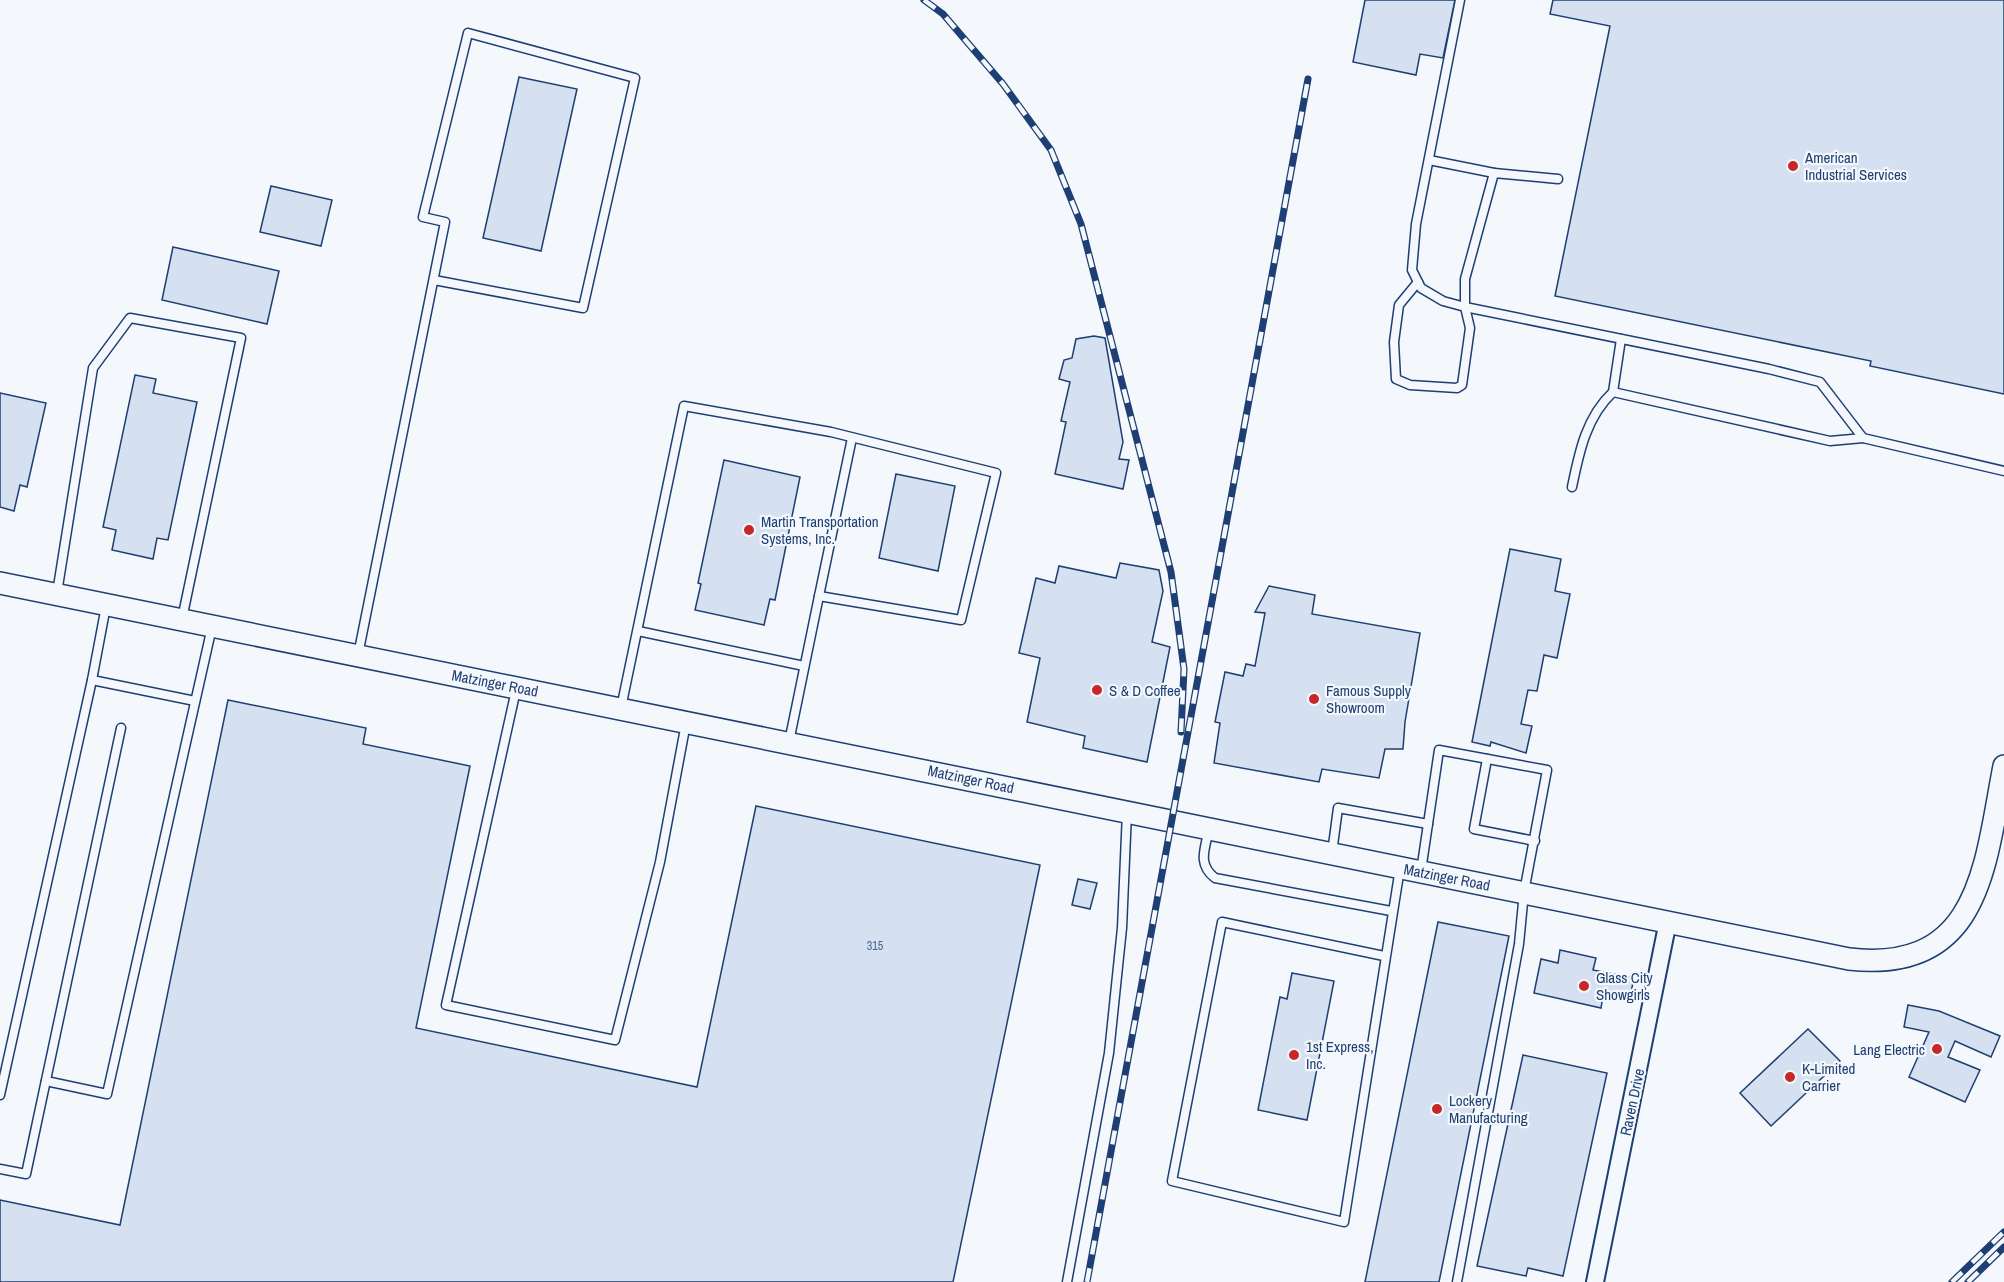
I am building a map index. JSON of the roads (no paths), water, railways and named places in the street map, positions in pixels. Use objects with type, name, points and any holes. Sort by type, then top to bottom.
[{"type":"street","name":"Matzinger Road","points":[[0,583],[1400,868],[1874,962],[1896,960],[1919,952],[1940,941],[1958,924],[1971,904],[1999,822],[2004,766]]},
{"type":"street","name":"Raven Drive","points":[[1595,1282],[1668,921]]},
{"type":"lane","points":[[1460,0],[1416,224],[1412,270],[1420,288],[1443,301],[1464,307],[1769,369],[1820,382],[1863,438]]},
{"type":"lane","points":[[357,655],[445,222],[423,217],[468,33],[636,78],[583,308],[434,280]]},
{"type":"lane","points":[[1429,160],[1494,173],[1558,179]]},
{"type":"lane","points":[[1418,282],[1400,305],[1394,342],[1396,379],[1410,386],[1456,388],[1462,385],[1470,328],[1464,307],[1465,279],[1494,173]]},
{"type":"lane","points":[[56,594],[93,368],[130,318],[240,338],[182,619]]},
{"type":"lane","points":[[1572,487],[1581,446],[1601,403],[1613,392],[1621,339]]},
{"type":"lane","points":[[1613,392],[1830,441],[1863,438],[2004,471]]},
{"type":"lane","points":[[621,708],[684,406],[852,438],[996,473],[961,620],[819,596]]},
{"type":"lane","points":[[789,742],[852,438]]},
{"type":"lane","points":[[0,1095],[92,680],[106,604]]},
{"type":"lane","points":[[46,1081],[107,1094],[212,627]]},
{"type":"lane","points":[[638,631],[804,666]]},
{"type":"lane","points":[[92,680],[195,701]]},
{"type":"lane","points":[[516,687],[446,1005],[592,1036],[615,1040],[660,862],[686,722]]},
{"type":"lane","points":[[0,1169],[26,1174],[121,728]]},
{"type":"lane","points":[[1421,871],[1439,750],[1547,771],[1524,892],[1519,944],[1457,1282]]},
{"type":"lane","points":[[1487,759],[1474,829],[1534,841]]},
{"type":"lane","points":[[1332,853],[1338,808],[1428,824]]},
{"type":"lane","points":[[1067,1282],[1109,1053],[1122,928],[1127,812]]},
{"type":"lane","points":[[1209,828],[1202,861],[1205,870],[1215,878],[1391,911]]},
{"type":"lane","points":[[1384,956],[1222,922],[1172,1181],[1344,1222],[1391,911],[1400,868]]},
{"type":"railway","points":[[924,0],[943,14],[1003,84],[1051,150],[1081,224],[1171,572],[1184,669],[1181,732]]},
{"type":"railway","points":[[1087,1282],[1308,79]]},
{"type":"railway","points":[[1952,1282],[2004,1232]]},
{"type":"railway","points":[[1968,1282],[2004,1247]]},
{"type":"place","name":"American Industrial Services","points":[[1793,166]]},
{"type":"place","name":"Martin Transportation Systems, Inc.","points":[[749,530]]},
{"type":"place","name":"S & D Coffee","points":[[1097,690]]},
{"type":"place","name":"Famous Supply Showroom","points":[[1314,699]]},
{"type":"place","name":"Glass City Showgirls","points":[[1584,986]]},
{"type":"place","name":"Lang Electric","points":[[1937,1049]]},
{"type":"place","name":"1st Express, Inc.","points":[[1294,1055]]},
{"type":"place","name":"K-Limited Carrier","points":[[1790,1077]]},
{"type":"place","name":"Lockery Manufacturing","points":[[1437,1109]]}]
